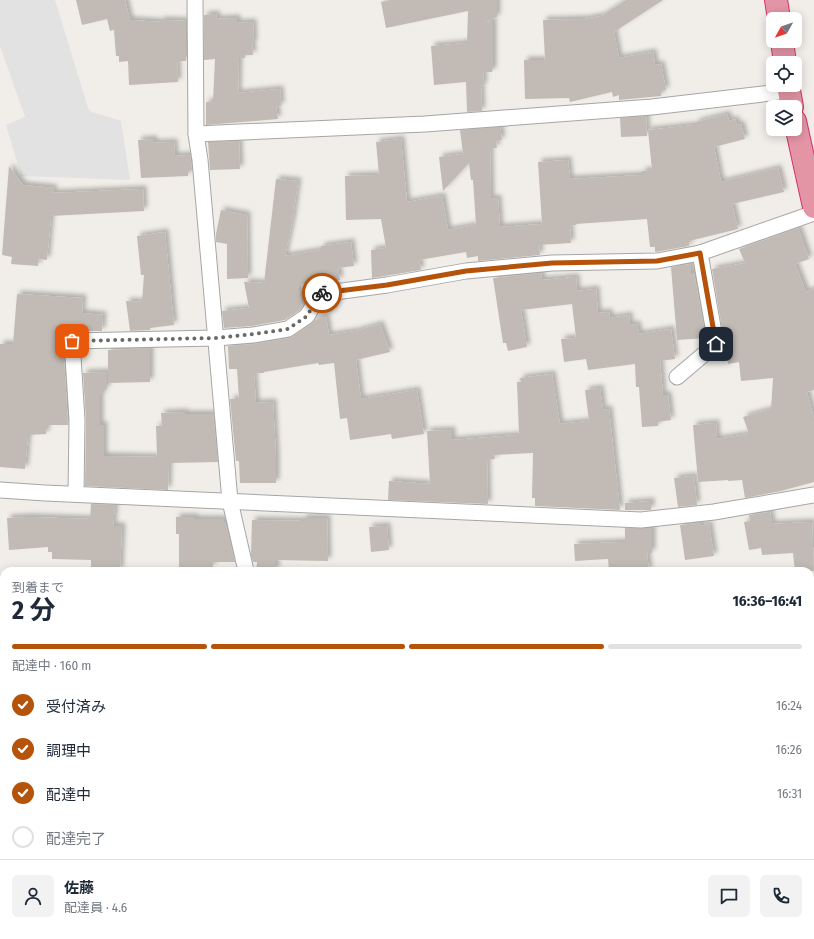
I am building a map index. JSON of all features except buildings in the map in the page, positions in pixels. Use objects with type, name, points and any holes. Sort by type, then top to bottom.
[{"type":"highway","points":[[776,0],[778,12]]},
{"type":"highway","points":[[798,136],[814,207]]},
{"type":"street","points":[[195,0],[196,134],[200,160],[230,500],[245,567]]},
{"type":"street","points":[[196,134],[425,124],[652,107],[789,94]]},
{"type":"street","points":[[76,494],[77,420],[72,341],[216,338],[288,329],[307,316],[320,294],[387,285],[466,271],[552,263],[657,261],[700,253],[814,213]]},
{"type":"street","points":[[677,377],[716,344],[700,253]]},
{"type":"street","points":[[0,490],[641,520],[714,512],[814,495]]},
{"type":"shaded area","points":[[0,0],[55,0],[89,111],[121,121],[130,180],[21,176],[6,125],[25,117],[0,46]]},
{"type":"way so far","points":[[72,341],[216,338],[288,329],[307,316],[322,293]]},
{"type":"route","points":[[322,293],[387,285],[466,271],[552,263],[657,261],[700,253],[716,344]]}]
